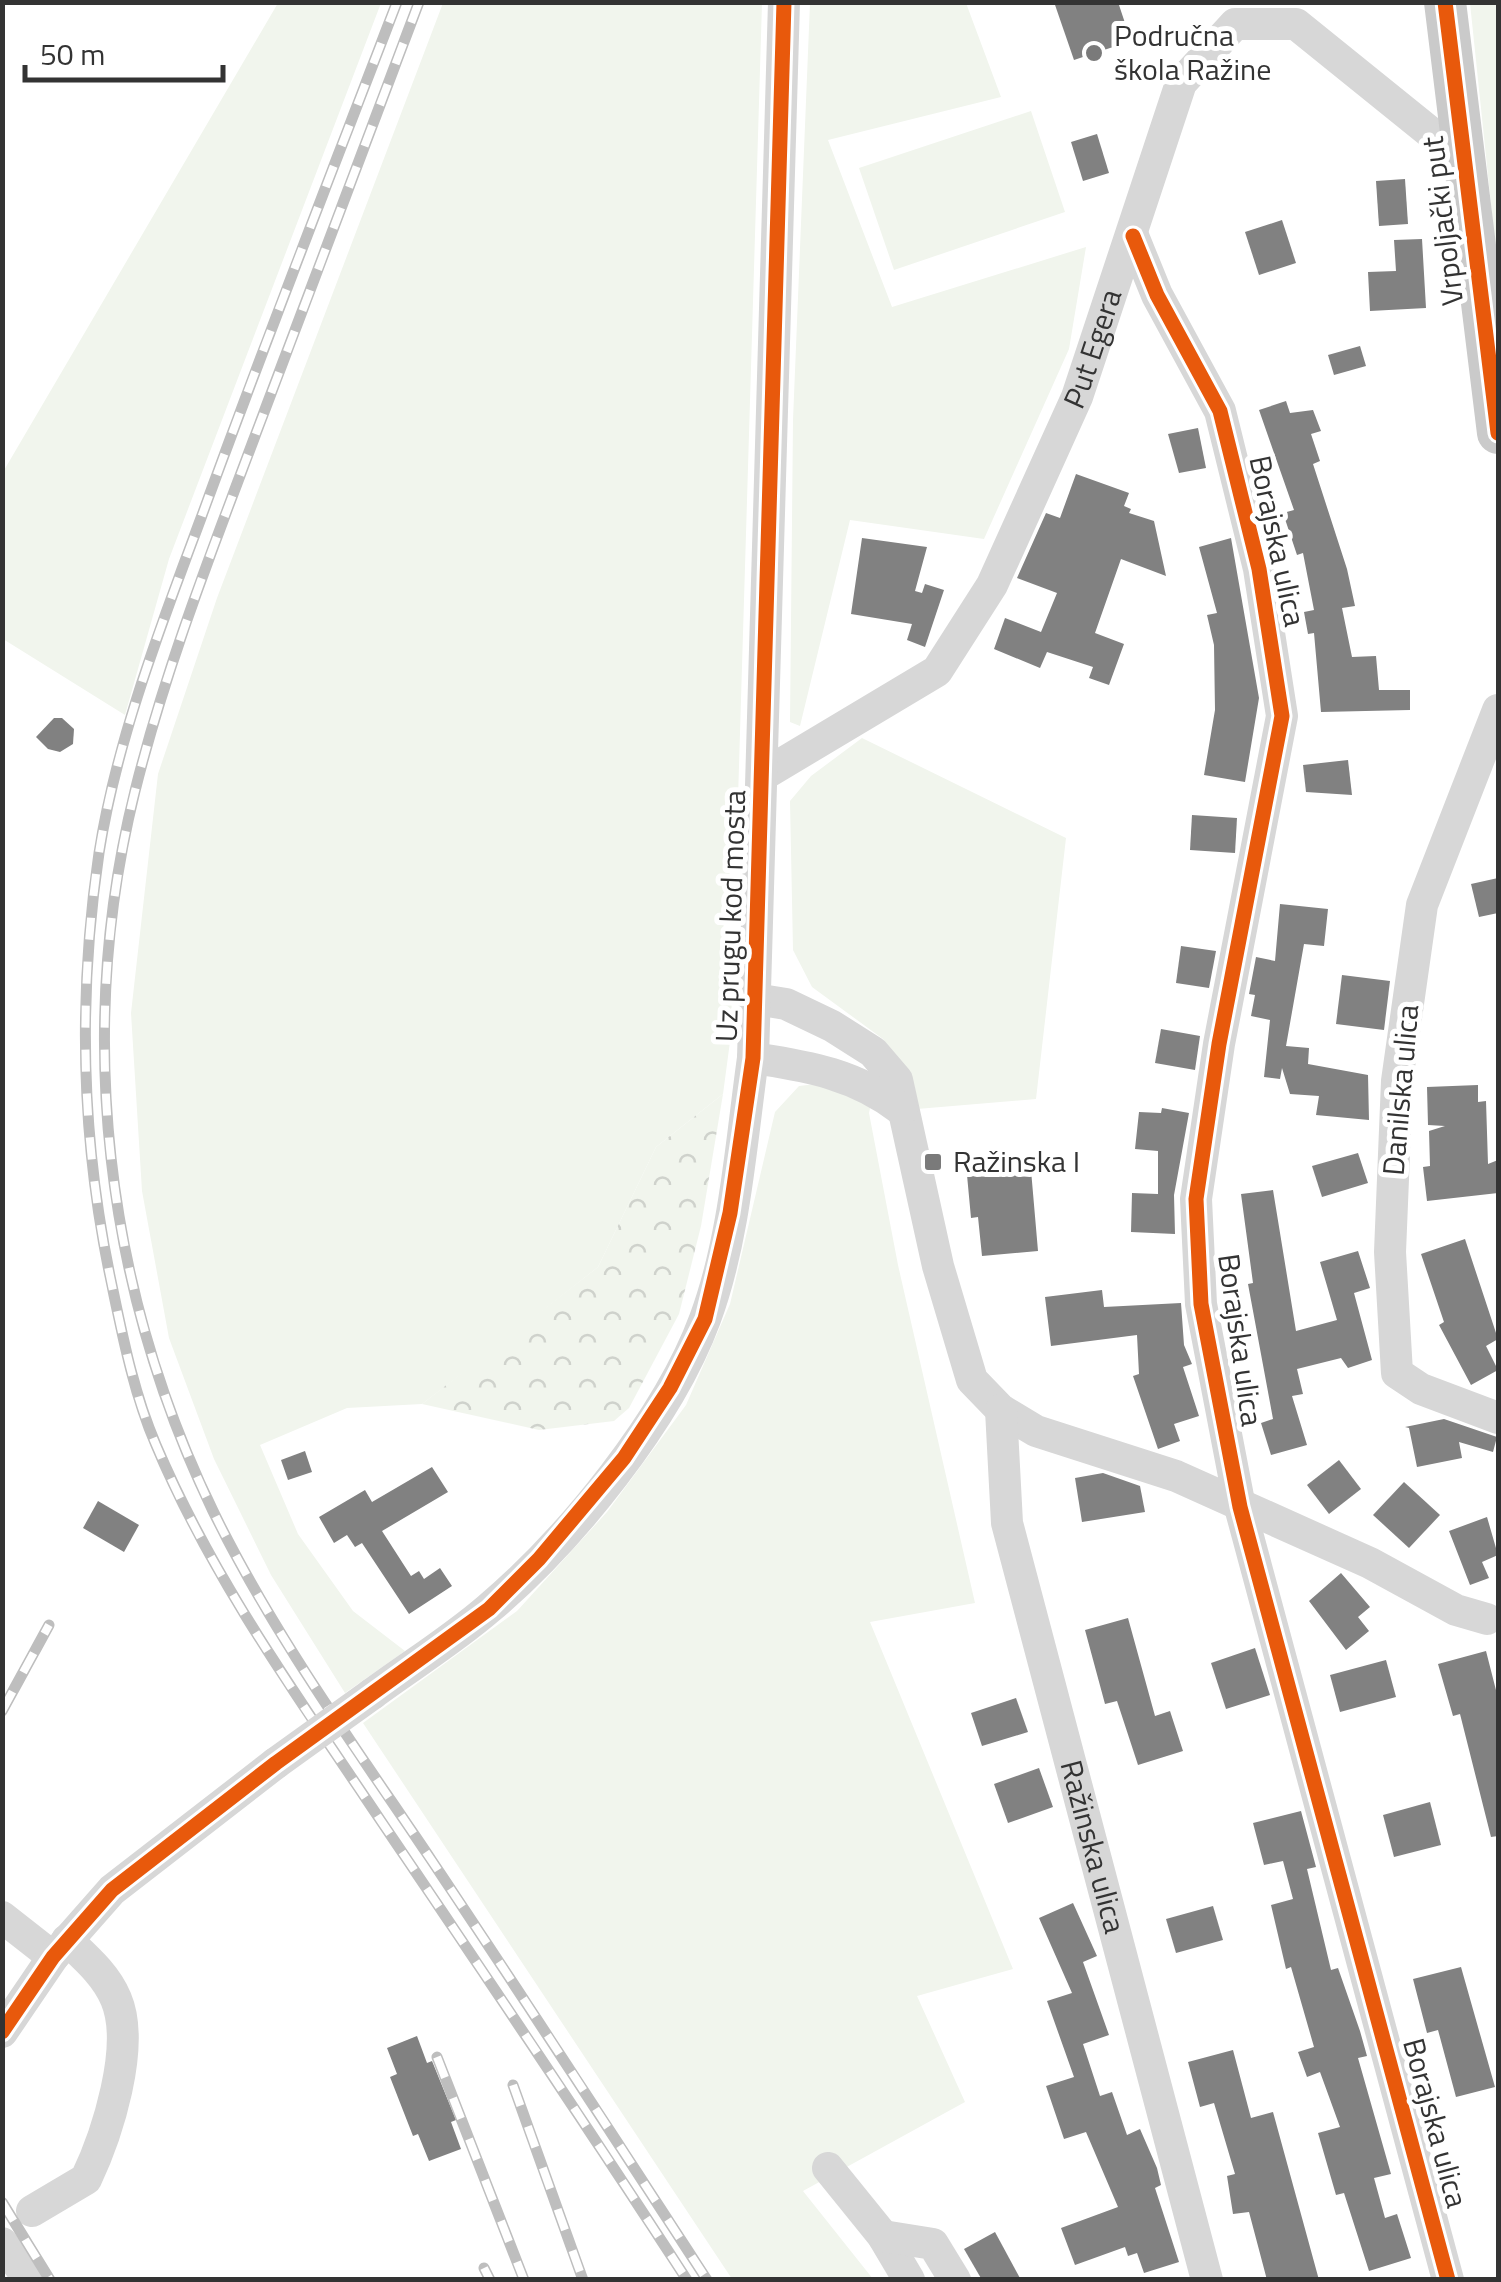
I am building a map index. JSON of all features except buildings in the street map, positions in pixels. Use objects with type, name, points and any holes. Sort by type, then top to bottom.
[{"type":"main road","name":"Vrpoljački put","points":[[1446,2],[1498,433]]},
{"type":"street","name":"Uz prugu kod mosta","points":[[2,2032],[60,1949],[112,1890],[276,1763],[489,1609],[539,1559],[624,1458],[670,1388],[705,1319],[730,1212],[753,1058],[784,2]]},
{"type":"street","name":"Put Egera","points":[[763,775],[937,671],[992,585],[1076,397],[1181,83],[1236,24],[1296,24],[1430,133],[1461,139]]},
{"type":"street","name":"Borajska ulica","points":[[1133,236],[1157,295],[1220,410],[1259,569],[1282,716],[1219,1044],[1196,1199],[1201,1304],[1240,1506],[1448,2280]]},
{"type":"street","name":"Danilska ulica","points":[[1498,710],[1422,906],[1397,1081],[1390,1252],[1397,1374],[1421,1389],[1498,1418]]},
{"type":"street","points":[[755,999],[786,1004],[873,1052],[897,1080],[938,1266],[972,1380],[1001,1410],[1036,1431],[1176,1476],[1370,1563],[1456,1610],[1495,1625]]},
{"type":"street","points":[[753,1058],[841,1074],[875,1088],[902,1110]]},
{"type":"street","name":"Ražinska ulica","points":[[1001,1410],[1007,1524],[1208,2280]]},
{"type":"street","points":[[2,1917],[100,1972],[117,2000],[124,2048],[110,2111],[86,2179],[32,2212]]},
{"type":"street","points":[[828,2168],[884,2236],[909,2280]]},
{"type":"street","points":[[884,2236],[934,2244],[955,2280]]},
{"type":"street","points":[[2,2243],[30,2280]]},
{"type":"green space","points":[[278,3],[381,3],[169,559],[125,715],[3,639],[3,472]]},
{"type":"green space","points":[[443,3],[762,3],[738,799],[723,931],[733,935],[731,1034],[723,1094],[656,1147],[598,1267],[422,1404],[347,1408],[260,1445],[298,1534],[353,1611],[405,1651],[345,1693],[271,1575],[214,1459],[169,1338],[142,1191],[131,1013],[158,774],[217,598]]},
{"type":"green space","points":[[810,3],[966,3],[1001,97],[828,140],[892,307],[1086,247],[1069,349],[984,539],[850,520],[800,726],[790,722],[793,420]]},
{"type":"green space","points":[[1470,3],[1498,3],[1498,271]]},
{"type":"green space","points":[[1031,111],[1065,212],[894,270],[859,168]]},
{"type":"green space","points":[[862,738],[1066,838],[1036,1099],[917,1109],[901,1064],[883,1039],[812,987],[793,950],[790,801],[811,776]]},
{"type":"green space","points":[[833,1082],[872,1099],[869,1113],[898,1265],[975,1603],[870,1622],[1013,1969],[917,1996],[965,2102],[803,2191],[873,2279],[732,2279],[363,1723],[517,1611],[607,1512],[686,1405],[730,1304],[775,1112],[799,1086]]},
{"type":"green space","points":[[723,1094],[701,1226],[679,1314],[629,1408],[614,1421],[539,1430],[422,1404],[598,1267],[656,1147]]},
{"type":"railway","points":[[397,2],[171,600],[117,767],[99,853],[88,959],[86,1065],[93,1171],[110,1276],[135,1383],[156,1445],[204,1544],[289,1684],[687,2280]]},
{"type":"railway","points":[[419,2],[206,568],[135,791],[117,882],[107,974],[105,1066],[111,1158],[125,1249],[147,1338],[176,1426],[237,1557],[316,1690],[707,2280]]},
{"type":"railway","points":[[2,1711],[49,1625]]},
{"type":"railway","points":[[437,2057],[524,2280]]},
{"type":"railway","points":[[513,2085],[583,2280]]},
{"type":"railway","points":[[2,2202],[50,2280]]},
{"type":"railway","points":[[484,2268],[490,2280]]},
{"type":"cycle path","points":[[2,2032],[53,1957],[112,1890],[276,1763],[489,1609],[539,1559],[624,1458],[670,1388],[705,1319],[730,1213],[753,1058],[784,2]]},
{"type":"cycle path","points":[[1445,2],[1498,433]]},
{"type":"cycle path","points":[[1133,236],[1157,295],[1220,411],[1259,569],[1282,716],[1219,1044],[1196,1199],[1201,1304],[1240,1507],[1448,2280]]},
{"type":"place","name":"Područna škola Ražine","points":[[1094,53]]},
{"type":"place","name":"Ražinska I","points":[[933,1162]]}]
